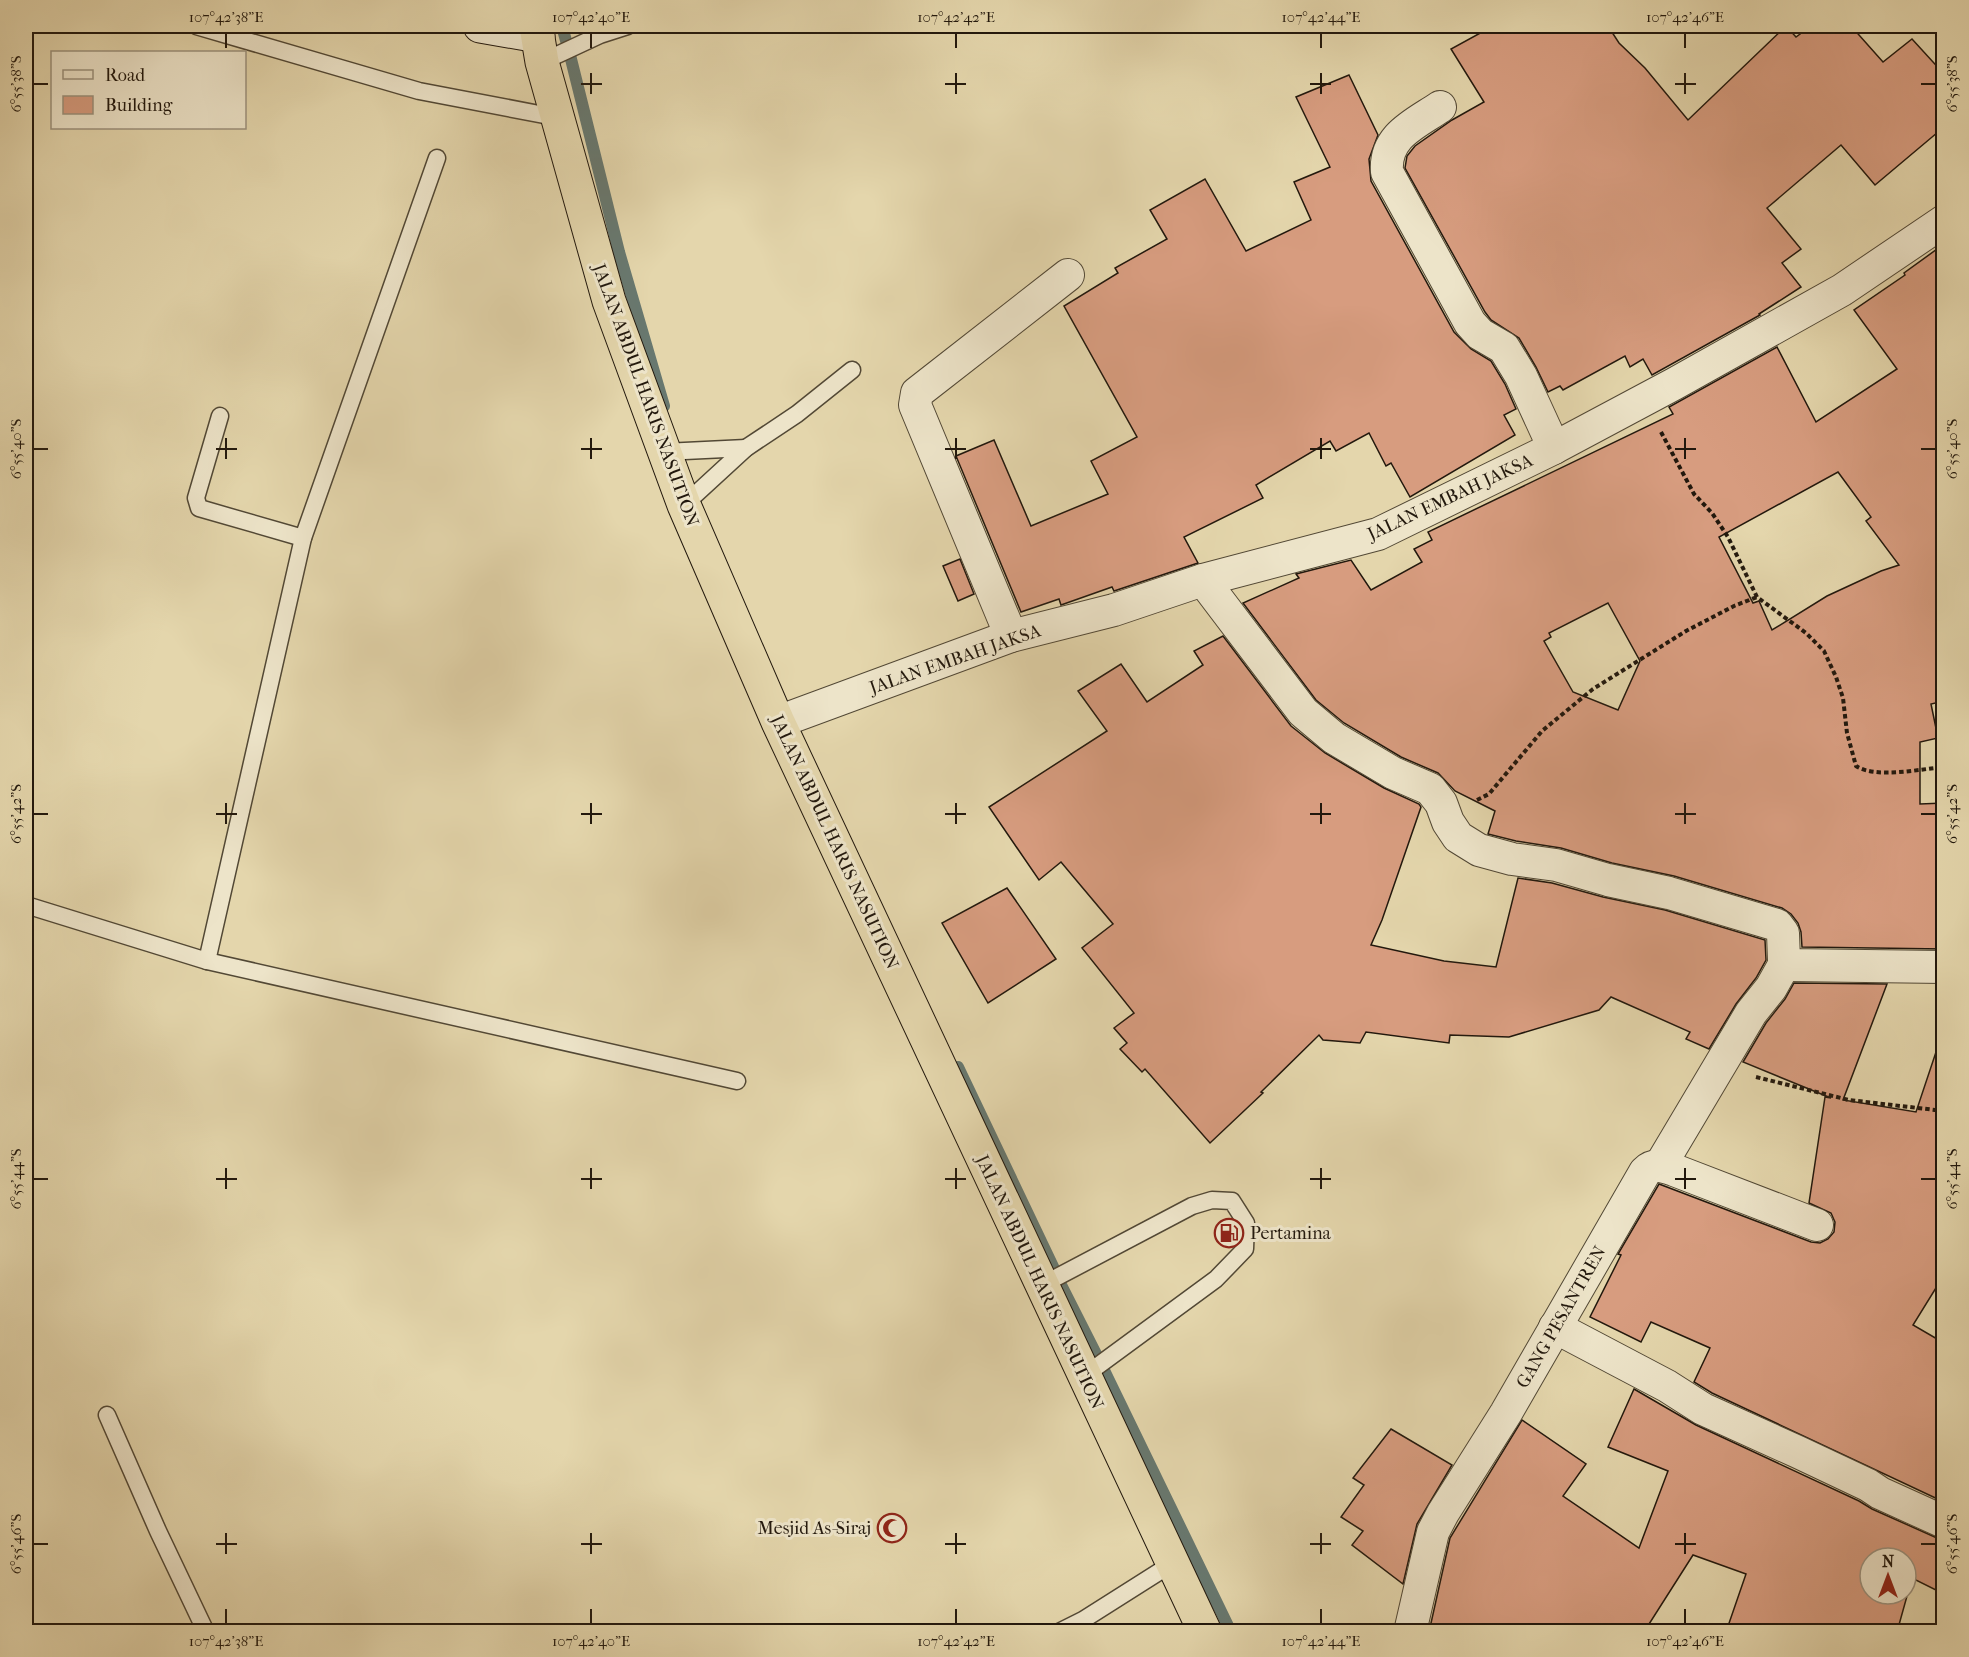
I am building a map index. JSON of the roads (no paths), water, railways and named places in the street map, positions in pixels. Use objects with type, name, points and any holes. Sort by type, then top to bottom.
[{"type":"highway","name":"JALAN ABDUL HARIS NASUTION","points":[[539,41],[609,301],[684,505],[778,722],[1205,1632]]},
{"type":"street","points":[[480,26],[539,41]]},
{"type":"street","points":[[1440,107],[1394,139],[1388,154],[1387,172],[1470,323],[1480,334],[1504,348],[1521,376],[1554,448]]},
{"type":"street","name":"JALAN EMBAH JAKSA","points":[[778,722],[1011,636],[1114,610],[1203,580],[1378,534],[1554,448],[1644,400],[1842,290],[1944,221]]},
{"type":"street","points":[[1011,636],[915,405],[917,393],[1068,275]]},
{"type":"street","points":[[1203,580],[1303,712],[1334,738],[1393,773],[1430,789],[1441,803],[1448,822],[1458,837],[1479,850],[1512,859],[1556,865],[1608,880],[1669,893],[1777,925],[1784,933],[1785,963],[1771,988],[1751,1013],[1660,1166],[1817,1225]]},
{"type":"street","points":[[1785,963],[1791,965],[1944,967]]},
{"type":"street","name":"GANG PESANTREN","points":[[1410,1632],[1433,1532],[1443,1513],[1506,1413],[1635,1186],[1651,1166],[1660,1166]]},
{"type":"street","points":[[1555,1327],[1667,1386],[1703,1409],[1944,1522]]},
{"type":"lane","points":[[196,26],[419,91],[560,118]]},
{"type":"lane","points":[[539,41],[600,35],[628,26]]},
{"type":"lane","points":[[207,961],[303,538],[437,158]]},
{"type":"lane","points":[[684,505],[746,448],[797,414],[852,370]]},
{"type":"lane","points":[[220,416],[196,498],[199,508],[303,538]]},
{"type":"lane","points":[[664,452],[746,448]]},
{"type":"lane","points":[[26,905],[207,961],[738,1081]]},
{"type":"lane","points":[[1042,1285],[1192,1206],[1212,1200],[1232,1201],[1246,1223],[1245,1249],[1232,1264],[1083,1376]]},
{"type":"lane","points":[[107,1415],[206,1632]]},
{"type":"lane","points":[[1059,1632],[1086,1626],[1173,1563]]},
{"type":"waterway","points":[[562,26],[568,48]]},
{"type":"waterway","points":[[569,51],[619,252],[664,406]]},
{"type":"waterway","points":[[958,1067],[1057,1275]]},
{"type":"waterway","points":[[1058,1279],[1099,1360]]},
{"type":"waterway","points":[[1102,1366],[1231,1632]]},
{"type":"place","name":"Pertamina","points":[[1229,1233]]},
{"type":"place","name":"Mesjid As-Siraj","points":[[892,1528]]}]
